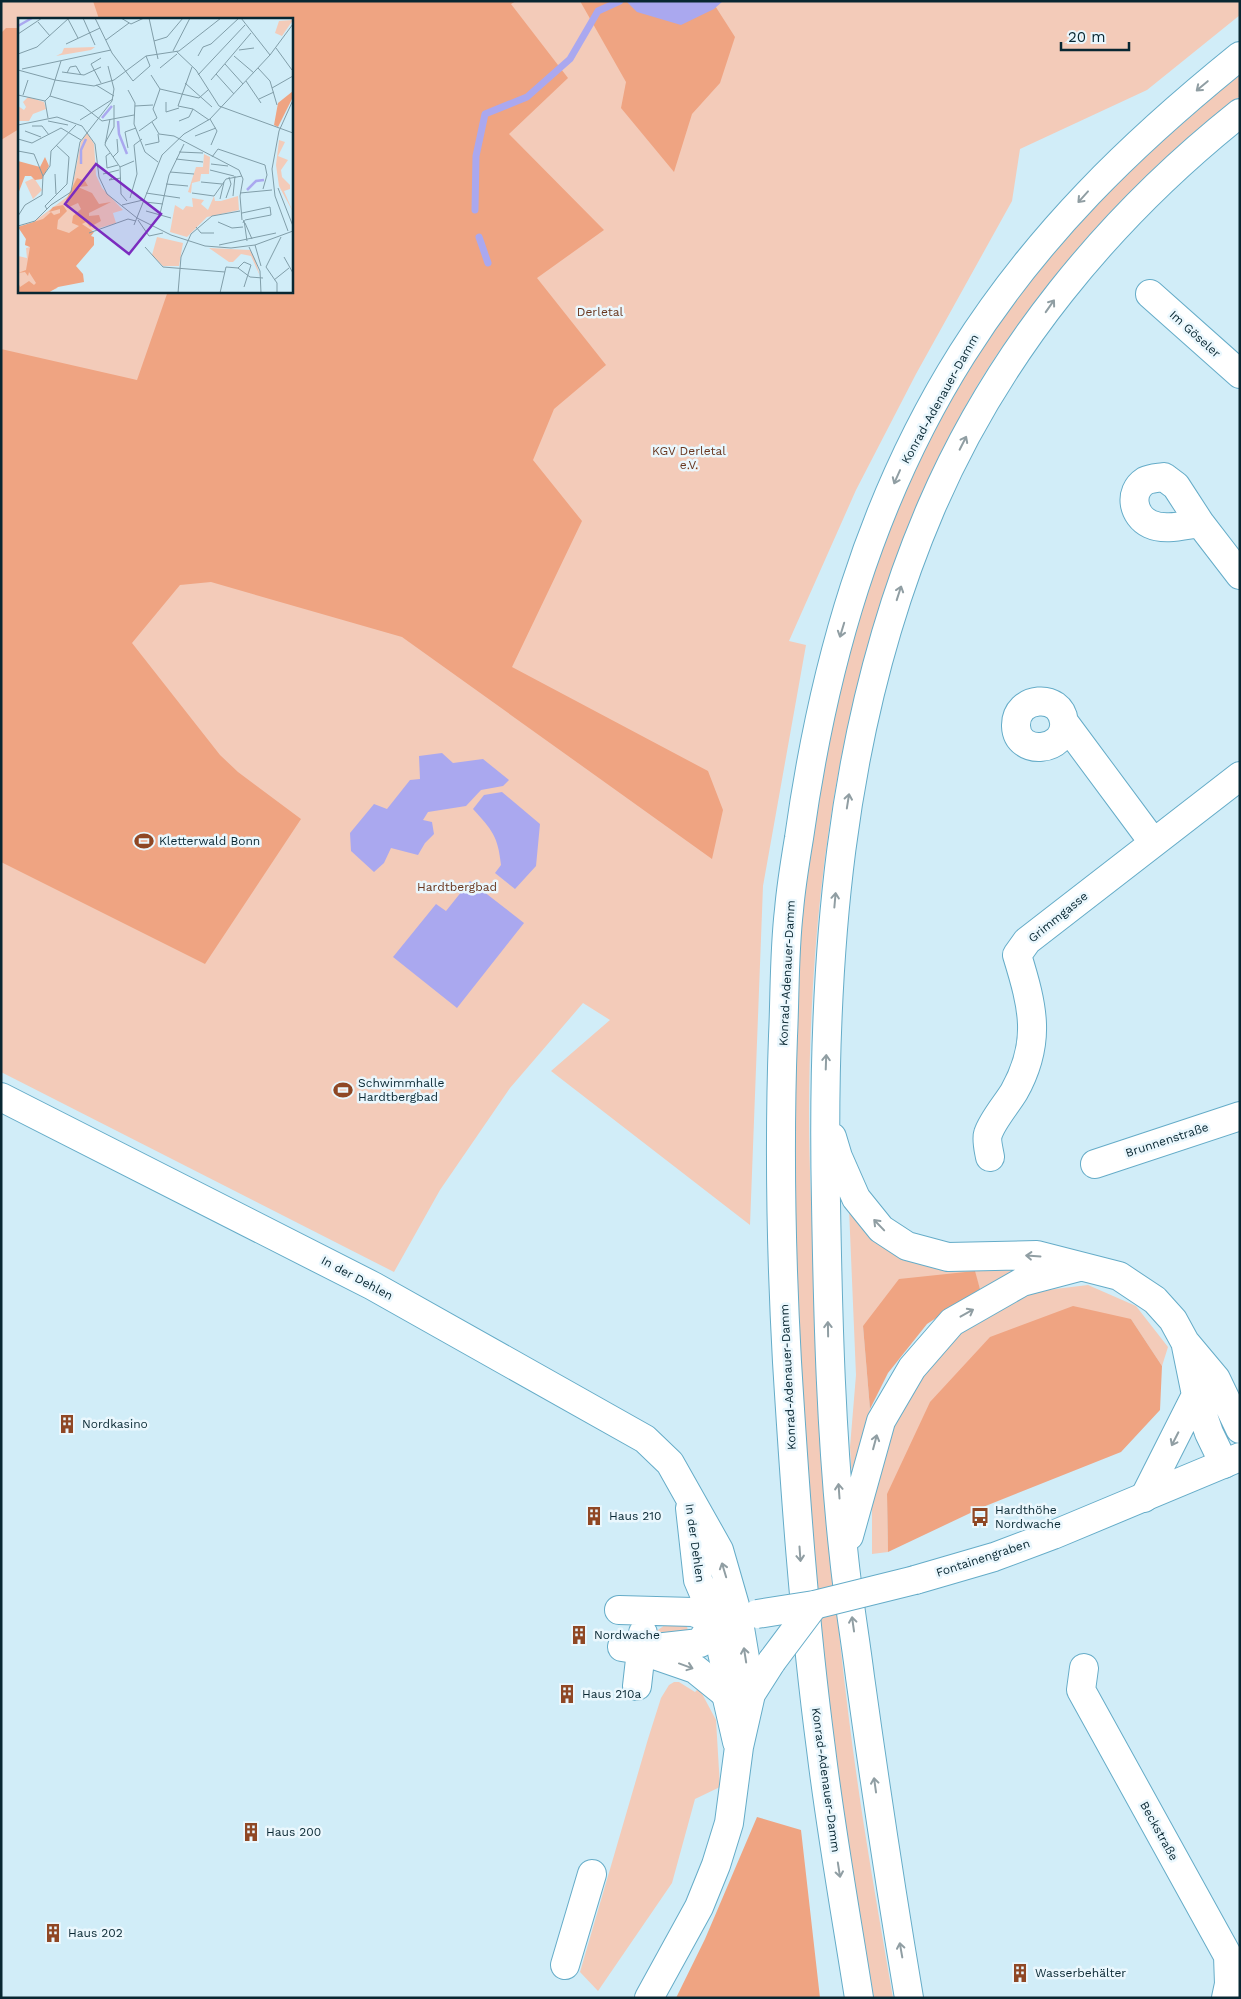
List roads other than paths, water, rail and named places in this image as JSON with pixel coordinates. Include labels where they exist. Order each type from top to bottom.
[{"type":"main road","name":"Konrad-Adenauer-Damm","points":[[859,1998],[821,1753],[803,1593],[782,1271],[780,1115],[788,912],[806,784],[818,721],[831,665],[866,552],[904,462],[961,356],[1024,265],[1087,193],[1154,128],[1240,56]]},
{"type":"main road","points":[[909,1998],[881,1833],[844,1557],[828,1347],[824,1111],[830,964],[840,849],[856,753],[885,636],[907,570],[932,507],[970,430],[1001,376],[1058,294],[1120,222],[1199,146],[1240,113]]},
{"type":"main road","name":"Im Göseler","points":[[1150,294],[1240,374]]},
{"type":"main road","points":[[1200,523],[1240,575]]},
{"type":"main road","points":[[1064,722],[1153,842]]},
{"type":"main road","name":"Grimmgasse","points":[[990,1157],[987,1136],[1015,1090],[1026,1064],[1033,1034],[1032,1012],[1017,955],[1026,941],[1240,776]]},
{"type":"main road","name":"In der Dehlen","points":[[1,1097],[373,1286],[645,1439],[670,1463],[688,1492],[698,1580],[737,1617],[725,1666],[738,1694],[739,1748],[729,1823],[716,1865],[699,1907],[649,1998]]},
{"type":"main road","points":[[824,1111],[838,1157],[856,1198],[881,1229],[908,1246],[948,1257],[1037,1255],[1119,1276],[1155,1300],[1173,1320],[1206,1387],[1240,1428]]},
{"type":"main road","name":"Brunnenstraße","points":[[1095,1164],[1240,1116]]},
{"type":"main road","points":[[844,1557],[881,1421],[912,1368],[952,1322],[1022,1282],[1081,1266]]},
{"type":"main road","points":[[1206,1387],[1240,1394]]},
{"type":"main road","points":[[1206,1387],[1209,1433],[1232,1460]]},
{"type":"main road","points":[[1144,1498],[1206,1387]]},
{"type":"main road","name":"Fontainengraben","points":[[619,1615],[661,1611],[693,1612],[737,1617],[814,1605],[915,1580],[994,1557],[1144,1498],[1232,1460]]},
{"type":"main road","points":[[629,1652],[695,1669],[738,1694],[772,1661],[814,1605]]},
{"type":"main road","points":[[637,1686],[629,1652],[649,1620],[661,1611]]},
{"type":"main road","points":[[629,1652],[700,1643],[737,1617]]},
{"type":"main road","name":"Beckstraße","points":[[1084,1668],[1081,1690],[1228,1956],[1232,1988]]},
{"type":"main road","points":[[565,1965],[592,1874]]},
{"type":"water","points":[[626,1],[723,1],[714,9],[681,25],[637,12]]},
{"type":"water","points":[[442,753],[453,763],[483,759],[509,780],[503,786],[481,790],[466,806],[428,812],[423,820],[432,822],[434,834],[425,843],[418,855],[391,848],[384,863],[374,872],[351,851],[350,833],[374,804],[387,809],[410,780],[420,779],[419,756]]},
{"type":"water","points":[[502,792],[540,824],[536,866],[515,889],[495,873],[501,865],[496,840],[489,828],[473,809],[484,795]]},
{"type":"water","points":[[470,881],[524,923],[457,1008],[393,957],[436,904],[446,911]]},
{"type":"waterway","points":[[475,210],[476,156],[485,114],[527,97],[570,59],[598,11],[620,1]]},
{"type":"waterway","points":[[479,237],[488,263]]},
{"type":"place","name":"Kletterwald Bonn","points":[[144,841]]},
{"type":"place","name":"Schwimmhalle Hardtbergbad","points":[[343,1090]]},
{"type":"place","name":"Nordkasino","points":[[67,1424]]},
{"type":"place","name":"Haus 210","points":[[594,1516]]},
{"type":"place","name":"Hardthöhe Nordwache","points":[[980,1517]]},
{"type":"place","name":"Nordwache","points":[[579,1635]]},
{"type":"place","name":"Haus 210a","points":[[567,1694]]},
{"type":"place","name":"Haus 200","points":[[251,1832]]},
{"type":"place","name":"Haus 202","points":[[53,1933]]},
{"type":"place","name":"Wasserbehälter","points":[[1020,1973]]},
{"type":"park label","name":"Derletal","points":[[600,312]]},
{"type":"park label","name":"KGV Derletal e.V.","points":[[689,458]]},
{"type":"park label","name":"Hardtbergbad","points":[[457,887]]}]
